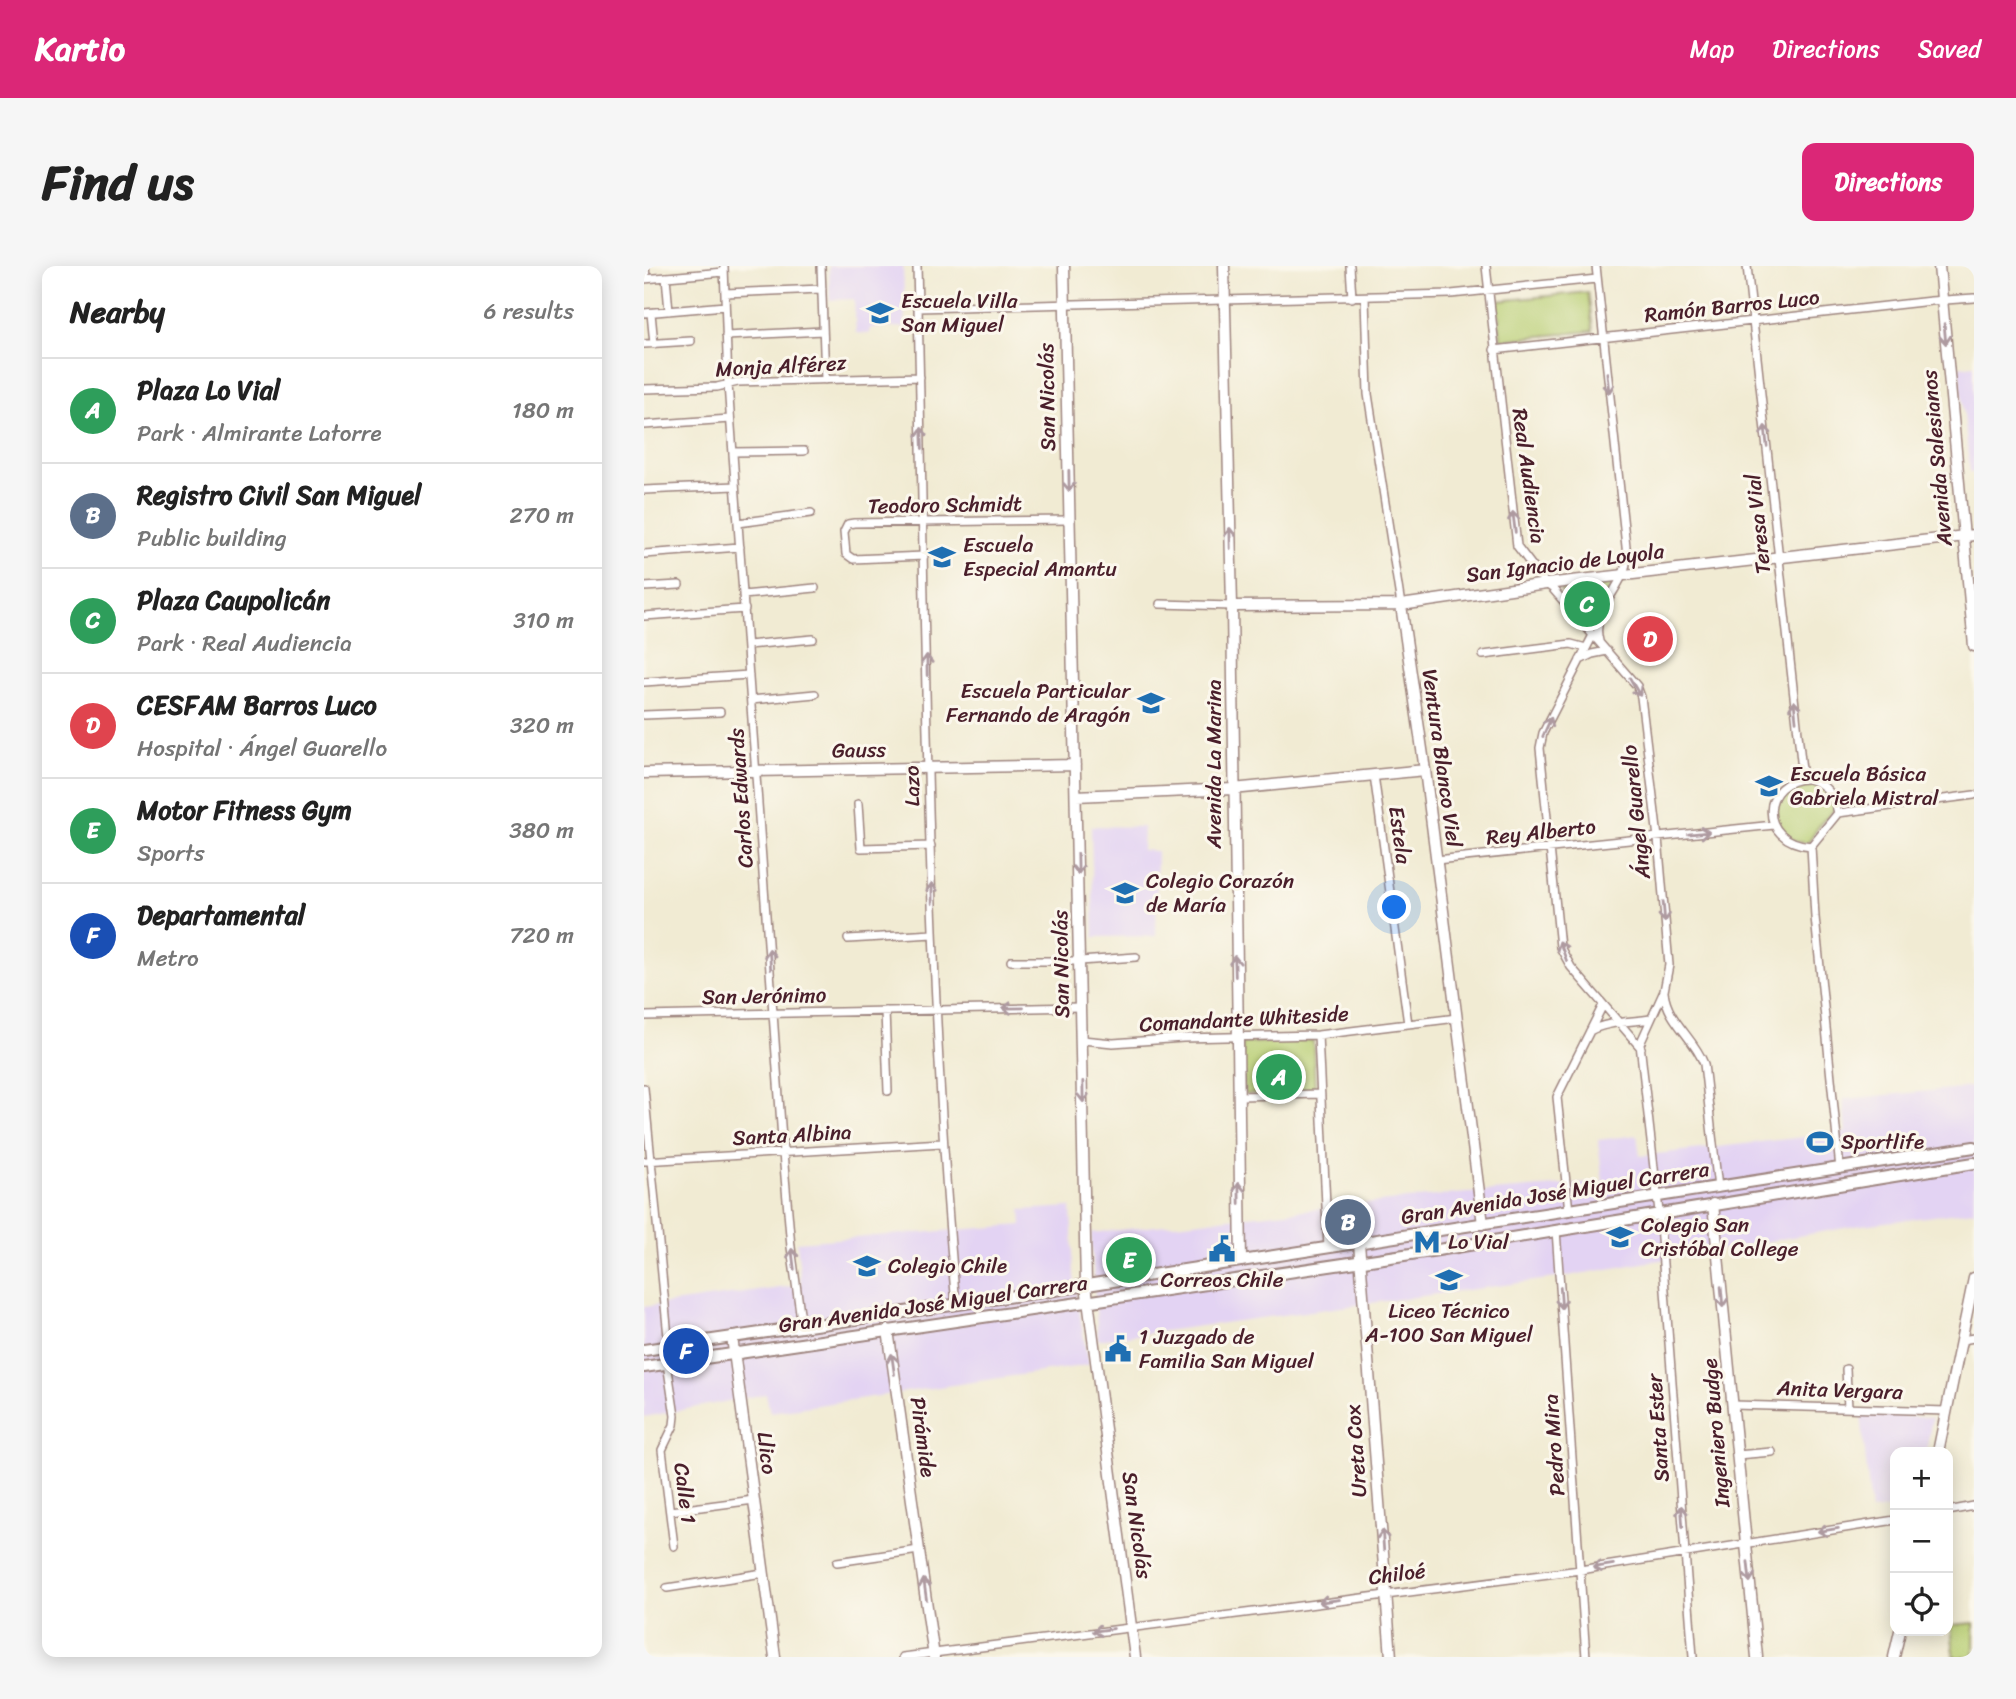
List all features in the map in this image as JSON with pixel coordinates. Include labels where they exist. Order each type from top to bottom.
[{"type":"main road","name":"Gran Avenida José Miguel Carrera","points":[[644,1350],[956,1305],[1974,1147]]},
{"type":"main road","name":"Gran Avenida José Miguel Carrera","points":[[644,1367],[1361,1260],[1974,1163]]},
{"type":"main road","points":[[1830,1185],[1840,1169]]},
{"type":"main road","points":[[881,1315],[888,1330]]},
{"type":"street","points":[[645,266],[645,279],[724,269]]},
{"type":"street","points":[[821,266],[825,380]]},
{"type":"street","name":"Lazo","points":[[917,266],[935,1010],[942,1143],[956,1305]]},
{"type":"street","name":"San Nicolás","points":[[1063,266],[1086,1285],[1135,1657]]},
{"type":"street","name":"Avenida La Marina","points":[[1224,266],[1232,606],[1241,1261]]},
{"type":"street","points":[[1350,266],[1352,298]]},
{"type":"street","name":"Real Audiencia","points":[[1486,266],[1517,546],[1546,584],[1593,635]]},
{"type":"street","points":[[1582,622],[1592,622],[1598,617],[1623,575],[1627,556],[1596,266]]},
{"type":"street","name":"Teresa Vial","points":[[1748,266],[1802,779]]},
{"type":"street","name":"Avenida Salesianos","points":[[1939,266],[1969,535],[1974,646]]},
{"type":"street","name":"Carlos Edwards","points":[[724,269],[730,419],[783,1153],[791,1247],[802,1327]]},
{"type":"street","points":[[666,277],[669,311]]},
{"type":"street","points":[[918,308],[1365,298],[1488,291],[1597,279]]},
{"type":"street","points":[[725,293],[822,289]]},
{"type":"street","name":"Ventura Blanco Viel","points":[[1365,298],[1366,378],[1425,770],[1483,1224]]},
{"type":"street","name":"Ramón Barros Luco","points":[[1494,350],[1974,298]]},
{"type":"street","points":[[654,344],[648,313],[725,306]]},
{"type":"street","points":[[726,336],[823,331]]},
{"type":"street","points":[[644,344],[691,341]]},
{"type":"street","name":"Monja Alférez","points":[[644,389],[717,387],[738,382],[920,377]]},
{"type":"street","points":[[644,425],[730,419]]},
{"type":"street","points":[[733,452],[804,451]]},
{"type":"street","points":[[644,490],[735,485]]},
{"type":"street","points":[[738,523],[811,513]]},
{"type":"street","name":"Teodoro Schmidt","points":[[924,556],[853,559],[846,554],[844,532],[848,524],[854,523],[1069,520]]},
{"type":"street","name":"San Ignacio de Loyola","points":[[1160,604],[1401,605],[1546,584],[1969,535]]},
{"type":"street","points":[[644,554],[740,547]]},
{"type":"street","points":[[644,587],[679,585]]},
{"type":"street","points":[[744,595],[815,588]]},
{"type":"street","points":[[644,616],[744,609]]},
{"type":"street","points":[[1598,617],[1600,643]]},
{"type":"street","points":[[1593,635],[1541,741],[1560,947],[1570,967],[1641,1049]]},
{"type":"street","name":"Ángel Guarello","points":[[1593,635],[1641,694],[1658,838],[1669,965],[1664,991],[1641,1040],[1641,1049]]},
{"type":"street","points":[[747,645],[813,639]]},
{"type":"street","points":[[1483,655],[1570,644],[1586,648]]},
{"type":"street","points":[[1579,661],[1592,654],[1607,652]]},
{"type":"street","points":[[644,682],[749,675]]},
{"type":"street","points":[[751,700],[815,694]]},
{"type":"street","points":[[644,716],[720,712]]},
{"type":"street","name":"Gauss","points":[[644,773],[1076,765]]},
{"type":"street","points":[[1076,796],[1233,789],[1425,770]]},
{"type":"street","name":"Estela","points":[[1374,775],[1408,1024]]},
{"type":"street","points":[[1811,846],[1786,840],[1774,825],[1772,808],[1776,794],[1787,784],[1802,779],[1815,781],[1828,789],[1838,813]]},
{"type":"street","points":[[1840,1169],[1815,917],[1811,846],[1838,813],[1974,795]]},
{"type":"street","points":[[858,804],[861,848],[931,846]]},
{"type":"street","name":"Rey Alberto","points":[[1436,860],[1774,825]]},
{"type":"street","points":[[848,939],[933,934]]},
{"type":"street","points":[[1011,961],[1080,961],[1136,957]]},
{"type":"street","name":"Ángel Guarello","points":[[1664,991],[1670,1015],[1696,1047],[1704,1064],[1718,1188]]},
{"type":"street","points":[[1569,1211],[1557,1097],[1603,1006]]},
{"type":"street","name":"San Jerónimo","points":[[644,1016],[1081,1007]]},
{"type":"street","points":[[885,1011],[888,1091]]},
{"type":"street","name":"Comandante Whiteside","points":[[1082,1040],[1113,1043],[1183,1038],[1318,1035],[1457,1018]]},
{"type":"street","points":[[1590,1031],[1604,1024],[1650,1019]]},
{"type":"street","points":[[1318,1035],[1328,1248]]},
{"type":"street","name":"Santa Ester","points":[[1641,1049],[1659,1212],[1693,1657]]},
{"type":"street","points":[[644,1088],[647,1161],[669,1347]]},
{"type":"street","points":[[1239,1096],[1320,1094]]},
{"type":"street","name":"Santa Albina","points":[[647,1161],[942,1143]]},
{"type":"street","name":"Ingeniero Budge","points":[[1713,1204],[1757,1657]]},
{"type":"street","name":"Pedro Mira","points":[[1556,1230],[1586,1657]]},
{"type":"street","name":"Ureta Cox","points":[[1359,1243],[1391,1657]]},
{"type":"street","points":[[1939,1447],[1974,1278]]},
{"type":"street","name":"Pirámide","points":[[888,1330],[934,1655]]},
{"type":"street","name":"Llico","points":[[732,1337],[775,1657]]},
{"type":"street","points":[[1962,1340],[1974,1338]]},
{"type":"street","name":"Calle 1","points":[[667,1363],[675,1416],[663,1450],[674,1546]]},
{"type":"street","points":[[1846,1369],[1848,1408]]},
{"type":"street","name":"Anita Vergara","points":[[1733,1405],[1947,1411]]},
{"type":"street","points":[[1738,1455],[1772,1452]]},
{"type":"street","points":[[670,1511],[754,1500]]},
{"type":"street","points":[[1953,1510],[1974,1506]]},
{"type":"street","name":"Chiloé","points":[[903,1657],[1580,1570],[1890,1521]]},
{"type":"street","points":[[836,1562],[919,1550]]},
{"type":"street","points":[[667,1588],[763,1573]]},
{"type":"street","points":[[1895,1657],[1899,1636]]},
{"type":"shaded area","name":"Escuela Villa San Miguel","points":[[829,266],[903,266],[905,327],[870,328],[869,334],[856,333],[854,299],[830,300]]},
{"type":"shaded area","points":[[1974,365],[1974,472],[1970,472],[1959,367]]},
{"type":"shaded area","name":"Colegio Corazón de María","points":[[1091,826],[1143,827],[1142,850],[1157,851],[1156,936],[1094,937]]},
{"type":"shaded area","points":[[1974,1087],[1974,1211],[1862,1225],[1556,1278],[1098,1340],[1091,1233],[1455,1194],[1603,1182],[1598,1140],[1637,1135],[1640,1156],[1846,1132],[1843,1099]]},
{"type":"shaded area","points":[[1071,1207],[1074,1276],[1088,1365],[770,1412],[766,1394],[644,1417],[644,1307],[801,1285],[797,1242],[1022,1225],[1021,1210]]},
{"type":"shaded area","points":[[1861,1414],[1932,1418],[1927,1447],[1890,1447],[1890,1509],[1871,1511]]},
{"type":"green space","points":[[1588,292],[1593,331],[1501,340],[1497,301]]},
{"type":"green space","points":[[1613,583],[1594,617],[1587,619],[1560,590]]},
{"type":"green space","points":[[1805,781],[1825,788],[1835,809],[1821,823],[1808,843],[1802,843],[1786,835],[1774,815],[1777,801],[1783,792],[1792,785]]},
{"type":"green space","points":[[1313,1040],[1315,1091],[1244,1094],[1242,1043]]},
{"type":"green space","points":[[1974,1623],[1974,1657],[1954,1657],[1953,1625]]},
{"type":"place","name":"Escuela Villa San Miguel","points":[[880,313]]},
{"type":"place","name":"Escuela Especial Amantu","points":[[942,557]]},
{"type":"place","name":"Plaza Caupolicán","points":[[1587,604]]},
{"type":"place","name":"CESFAM Barros Luco","points":[[1650,639]]},
{"type":"place","name":"Escuela Particular Fernando de Aragón","points":[[1151,703]]},
{"type":"place","name":"Escuela Básica Gabriela Mistral","points":[[1769,786]]},
{"type":"place","name":"Colegio Corazón de María","points":[[1125,893]]},
{"type":"place","name":"Plaza Lo Vial","points":[[1279,1077]]},
{"type":"place","name":"Sportlife","points":[[1820,1142]]},
{"type":"place","name":"Registro Civil San Miguel","points":[[1348,1222]]},
{"type":"place","name":"Colegio San Cristóbal College","points":[[1620,1237]]},
{"type":"place","name":"Lo Vial","points":[[1427,1242]]},
{"type":"place","name":"Correos Chile","points":[[1222,1249]]},
{"type":"place","name":"Motor Fitness Gym","points":[[1129,1260]]},
{"type":"place","name":"Colegio Chile","points":[[867,1266]]},
{"type":"place","name":"Liceo Técnico A-100 San Miguel","points":[[1449,1280]]},
{"type":"place","name":"1 Juzgado de Familia San Miguel","points":[[1118,1349]]},
{"type":"place","name":"Departamental","points":[[686,1351]]}]
